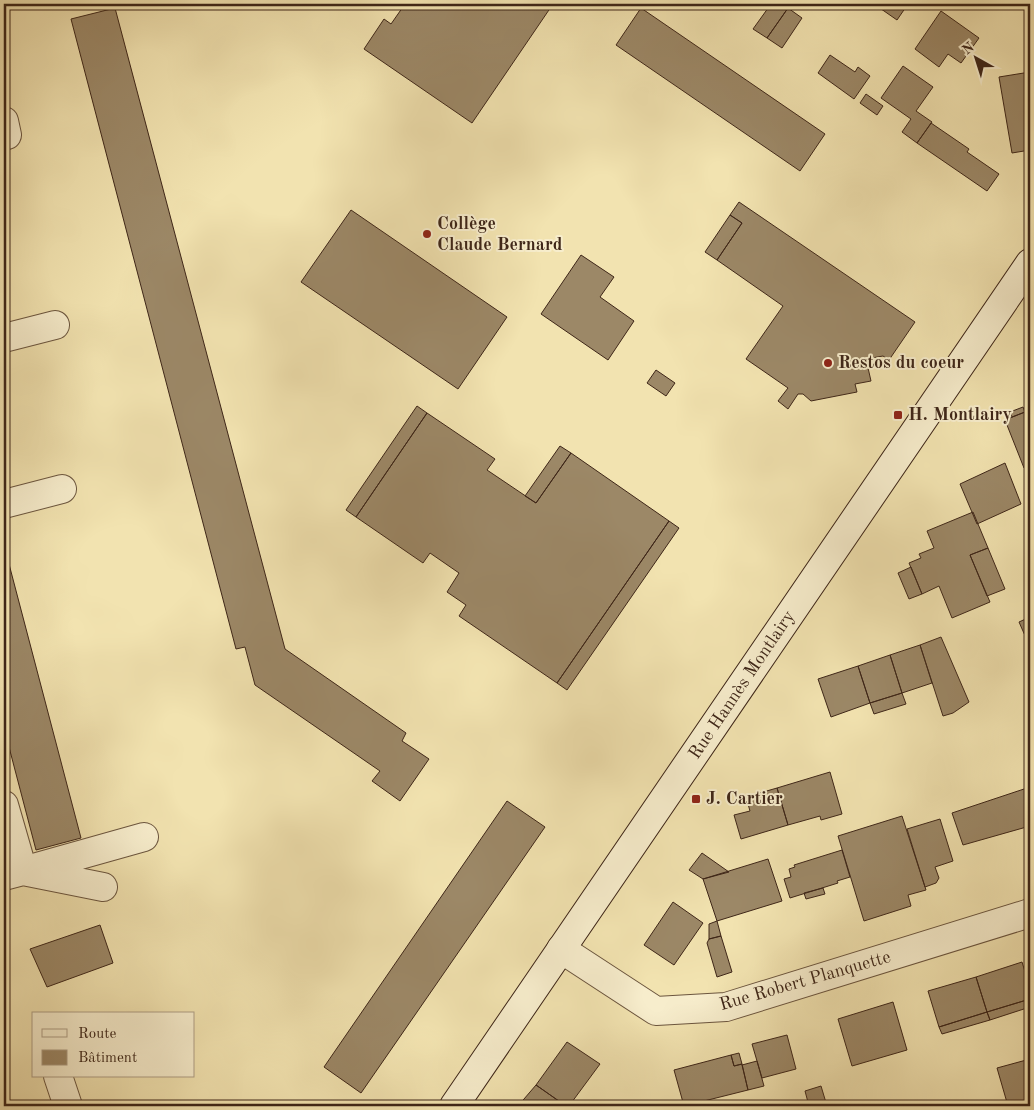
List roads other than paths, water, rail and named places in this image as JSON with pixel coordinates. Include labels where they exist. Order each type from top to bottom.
[{"type":"street","points":[[4,121],[7,135],[4,136]]},
{"type":"street","name":"Rue Hannès Montlairy","points":[[454,1106],[1030,263]]},
{"type":"street","points":[[4,338],[55,325]]},
{"type":"street","points":[[4,504],[62,489]]},
{"type":"street","points":[[4,805],[13,874]]},
{"type":"street","points":[[13,874],[144,837]]},
{"type":"street","points":[[13,874],[103,887]]},
{"type":"street","name":"Rue Robert Planquette","points":[[561,949],[656,1011],[726,1007],[1030,914]]},
{"type":"street","points":[[59,1078],[68,1106]]},
{"type":"place","name":"Collège Claude Bernard","points":[[427,234]]},
{"type":"place","name":"Restos du coeur","points":[[828,363]]},
{"type":"place","name":"H. Montlairy","points":[[898,415]]},
{"type":"place","name":"J. Cartier","points":[[696,799]]}]
